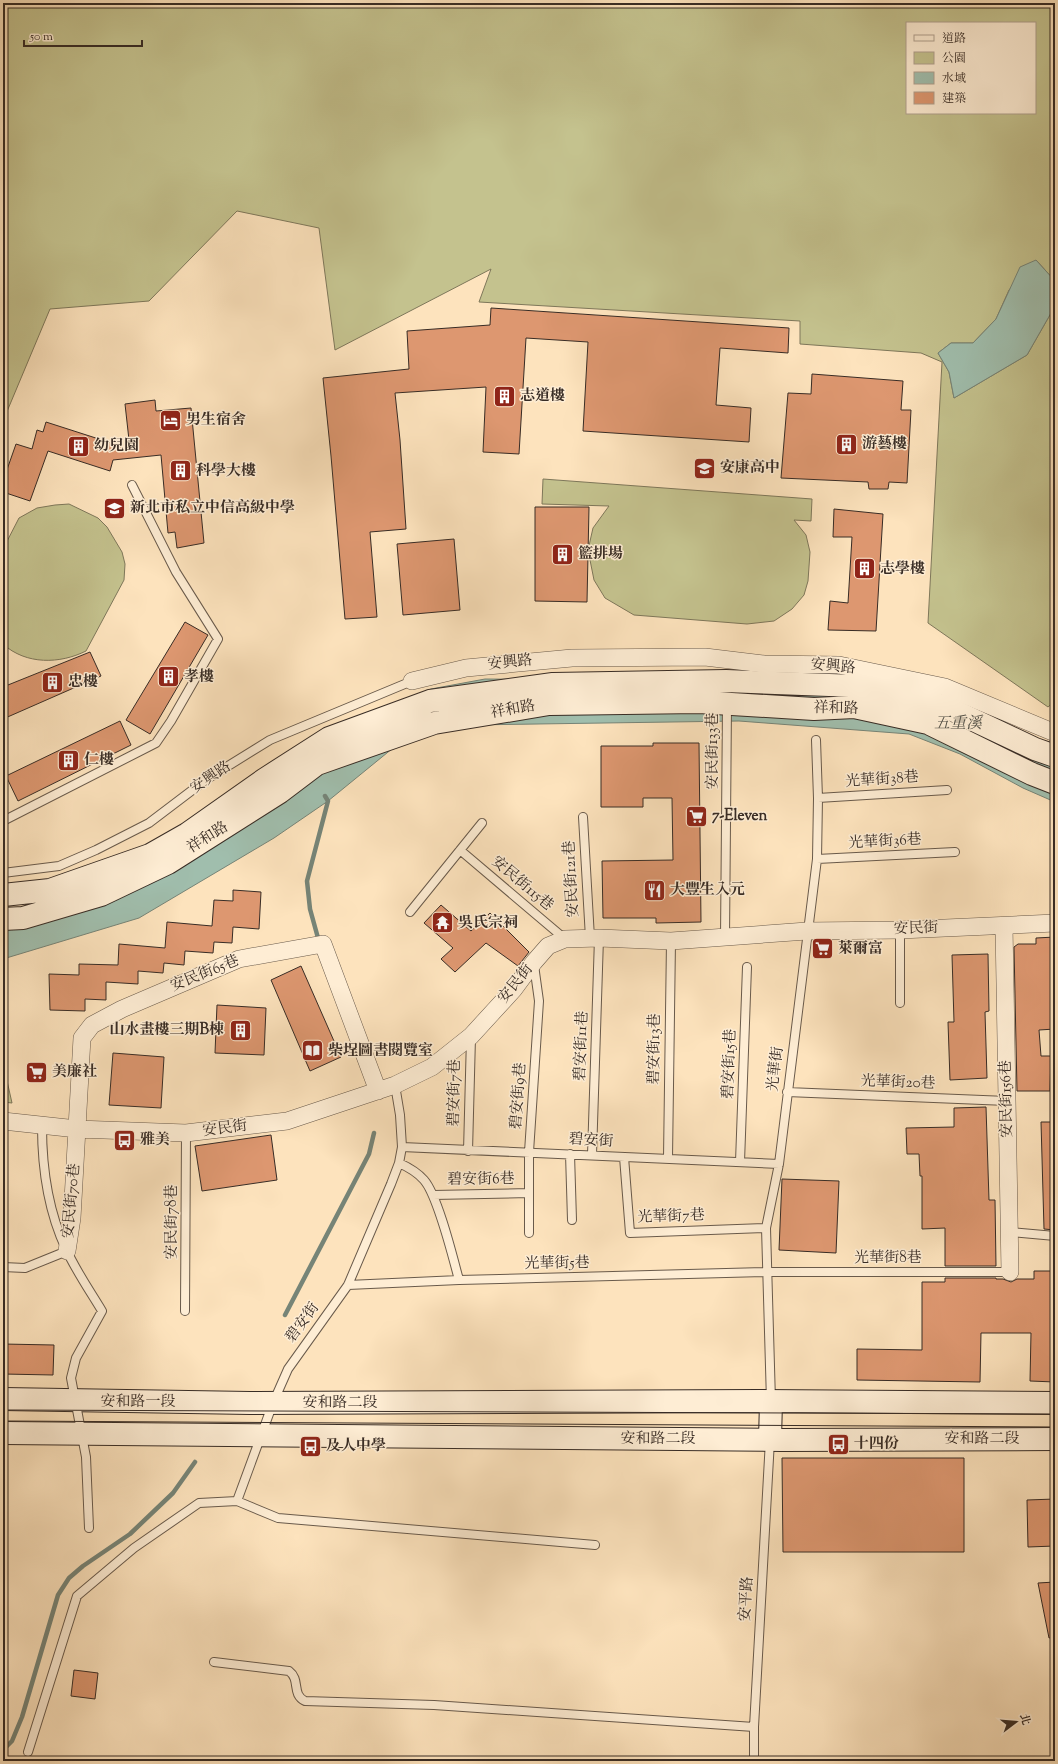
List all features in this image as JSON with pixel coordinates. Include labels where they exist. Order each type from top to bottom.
[{"type":"main road","name":"祥和路","points":[[3,895],[50,890],[150,854],[187,834],[265,779],[329,738],[430,701],[553,684],[726,681],[856,686],[944,706],[1035,749],[1055,756]]},
{"type":"main road","name":"祥和路","points":[[726,681],[814,709],[854,707],[928,723],[1032,774],[1055,782]]},
{"type":"main road","name":"祥和路","points":[[3,920],[23,918],[101,895],[168,863],[280,792],[317,764],[434,723],[550,704],[699,702],[726,681]]},
{"type":"main road","name":"安和路一段","points":[[3,1400],[273,1403]]},
{"type":"main road","points":[[770,1440],[771,1402]]},
{"type":"main road","name":"安和路二段","points":[[273,1403],[1055,1403]]},
{"type":"main road","points":[[3,1433],[262,1436]]},
{"type":"main road","name":"安和路二段","points":[[262,1436],[770,1440],[1055,1439]]},
{"type":"street","name":"安興路","points":[[412,681],[466,668],[572,658],[705,657],[726,681],[764,664],[839,665],[945,687],[1055,733]]},
{"type":"street","name":"安民街","points":[[3,1121],[77,1129],[186,1133],[287,1121],[395,1085],[432,1067],[471,1036],[514,989],[548,946],[565,939],[594,938],[671,940],[725,938],[807,931],[900,930],[1055,923]]},
{"type":"street","name":"安民街156巷","points":[[1004,926],[1010,1272]]},
{"type":"street","name":"安民街65巷","points":[[77,1129],[82,1038],[92,1025],[122,1009],[239,959],[323,944],[378,1091]]},
{"type":"street","name":"安民街70巷","points":[[67,1251],[72,1218],[77,1129]]},
{"type":"lane","points":[[3,821],[156,743],[171,721],[218,639],[176,572],[132,485]]},
{"type":"lane","name":"安興路","points":[[3,873],[59,866],[96,850],[149,823],[207,779],[270,740],[412,681]]},
{"type":"lane","name":"安民街133巷","points":[[725,938],[726,681]]},
{"type":"lane","name":"光華街","points":[[771,1402],[766,1272],[766,1228],[779,1164],[817,859],[818,798],[816,740]]},
{"type":"lane","name":"光華街38巷","points":[[818,798],[947,790]]},
{"type":"lane","name":"安民街121巷","points":[[583,817],[594,938]]},
{"type":"lane","points":[[410,912],[482,823]]},
{"type":"lane","name":"安民街115巷","points":[[460,850],[565,939]]},
{"type":"lane","name":"光華街36巷","points":[[817,859],[955,852]]},
{"type":"lane","points":[[900,930],[900,1003]]},
{"type":"lane","name":"碧安街11巷","points":[[592,1155],[594,938]]},
{"type":"lane","name":"碧安街13巷","points":[[668,1158],[671,940]]},
{"type":"lane","name":"碧安街9巷","points":[[529,1233],[529,1152],[539,1001],[534,962]]},
{"type":"lane","name":"碧安街15巷","points":[[740,1162],[747,967]]},
{"type":"lane","name":"碧安街7巷","points":[[468,1151],[471,1036]]},
{"type":"lane","name":"碧安街","points":[[237,1501],[273,1403],[288,1369],[348,1285],[399,1163],[402,1147],[400,1115],[395,1085]]},
{"type":"lane","name":"光華街20巷","points":[[788,1092],[1007,1101]]},
{"type":"lane","points":[[3,1267],[26,1268],[67,1251],[57,1228],[47,1190],[42,1153],[42,1126]]},
{"type":"lane","name":"安民街78巷","points":[[185,1311],[186,1133]]},
{"type":"lane","name":"碧安街","points":[[402,1147],[779,1164]]},
{"type":"lane","points":[[570,1154],[572,1220]]},
{"type":"lane","name":"光華街7巷","points":[[624,1157],[630,1232],[766,1228]]},
{"type":"lane","points":[[399,1163],[412,1170],[425,1181],[433,1195],[459,1280]]},
{"type":"lane","name":"碧安街6巷","points":[[433,1195],[529,1193]]},
{"type":"lane","points":[[1010,1232],[1055,1236]]},
{"type":"lane","name":"安民街70巷","points":[[67,1251],[102,1311],[73,1366],[72,1378],[75,1401]]},
{"type":"lane","name":"光華街5巷","points":[[348,1285],[459,1280],[766,1272]]},
{"type":"lane","name":"光華街8巷","points":[[766,1272],[1010,1272]]},
{"type":"lane","points":[[75,1401],[86,1457],[89,1528]]},
{"type":"lane","name":"安平路","points":[[754,1761],[754,1727],[770,1440]]},
{"type":"lane","points":[[28,1752],[77,1596],[134,1548],[199,1503],[237,1501],[278,1518],[595,1545]]},
{"type":"lane","points":[[214,1662],[289,1671],[296,1678],[298,1694],[301,1699],[305,1701],[434,1705],[754,1727]]},
{"type":"green space","points":[[3,3],[1055,3],[1055,281],[1036,260],[1009,290],[996,319],[973,343],[951,343],[938,353],[949,372],[954,398],[1027,355],[1055,306],[1055,701],[1048,707],[928,623],[942,362],[921,353],[800,344],[800,321],[479,302],[491,269],[335,350],[319,228],[237,211],[149,301],[50,309],[3,421]]},
{"type":"green space","points":[[543,479],[812,499],[811,521],[794,520],[806,535],[810,552],[808,581],[804,595],[792,609],[774,621],[747,624],[634,615],[605,598],[594,580],[588,550],[593,528],[609,506],[542,504]]},
{"type":"green space","points":[[69,504],[98,518],[107,527],[122,552],[125,564],[124,580],[86,651],[54,660],[33,659],[12,651],[3,644],[3,549],[19,518],[37,508]]},
{"type":"green space","points":[[3,1063],[12,1103],[3,1102]]},
{"type":"water","points":[[1036,260],[1055,281],[1055,306],[1027,355],[954,398],[949,372],[938,353],[951,343],[973,343],[996,319],[1020,267]]},
{"type":"water","name":"五重溪","points":[[485,679],[725,681],[972,701],[1014,728],[1055,748],[1055,802],[1023,788],[960,754],[909,734],[739,721],[470,725],[409,735],[328,801],[274,838],[139,918],[3,959],[3,930],[20,929],[372,712],[431,689]]},
{"type":"building","points":[[491,308],[789,328],[788,353],[720,348],[716,405],[751,408],[749,442],[583,431],[588,342],[526,338],[519,454],[483,452],[486,387],[395,393],[406,529],[370,532],[377,617],[345,619],[323,378],[409,369],[407,331],[490,325]]},
{"type":"building","name":"游藝樓","points":[[812,374],[903,381],[901,410],[911,410],[907,483],[889,482],[888,489],[869,489],[868,482],[781,478],[788,393],[811,394]]},
{"type":"building","points":[[155,400],[156,411],[191,408],[204,543],[177,548],[175,532],[168,533],[161,455],[113,460],[110,471],[48,451],[30,501],[3,492],[3,481],[16,444],[32,449],[37,430],[43,432],[46,422],[130,449],[125,404]]},
{"type":"building","name":"籃排場","points":[[535,507],[589,507],[587,602],[535,601]]},
{"type":"building","name":"志學樓","points":[[834,509],[883,514],[876,631],[828,630],[830,601],[848,603],[852,537],[833,537]]},
{"type":"building","points":[[454,539],[460,610],[403,615],[397,544]]},
{"type":"building","name":"孝樓","points":[[185,622],[208,635],[150,734],[126,720]]},
{"type":"building","name":"忠樓","points":[[90,652],[101,676],[3,719],[3,687]]},
{"type":"building","name":"仁樓","points":[[120,721],[131,745],[18,801],[6,776]]},
{"type":"building","points":[[653,743],[699,743],[701,922],[656,923],[656,918],[603,918],[602,861],[673,860],[672,798],[643,798],[643,807],[601,807],[601,746],[653,746]]},
{"type":"building","points":[[233,890],[261,892],[259,929],[233,927],[232,943],[214,942],[213,953],[185,951],[184,965],[164,963],[163,973],[138,971],[138,984],[106,982],[106,1000],[85,999],[85,1011],[50,1010],[49,974],[79,975],[79,964],[118,965],[119,944],[165,948],[167,922],[212,926],[214,900],[233,901]]},
{"type":"building","points":[[441,905],[471,931],[490,913],[529,952],[518,966],[486,943],[455,972],[441,959],[453,948],[424,923]]},
{"type":"building","points":[[1055,937],[1055,1029],[1039,1030],[1041,1056],[1051,1056],[1050,1091],[1017,1091],[1014,947],[1018,944],[1036,944],[1036,938]]},
{"type":"building","points":[[988,954],[989,1011],[985,1012],[987,1078],[950,1080],[948,1022],[954,1022],[952,955]]},
{"type":"building","points":[[301,966],[341,1057],[310,1071],[271,980]]},
{"type":"building","name":"山水畫樓三期B棟","points":[[217,1005],[266,1008],[264,1055],[215,1053]]},
{"type":"building","points":[[113,1053],[164,1057],[161,1108],[109,1105]]},
{"type":"building","points":[[986,1107],[989,1200],[995,1200],[996,1266],[945,1266],[945,1228],[922,1229],[922,1176],[920,1176],[919,1154],[907,1154],[906,1128],[954,1127],[954,1108]]},
{"type":"building","points":[[1041,1122],[1055,1122],[1055,1230],[1044,1229]]},
{"type":"building","points":[[271,1135],[277,1180],[202,1191],[195,1146]]},
{"type":"building","points":[[782,1179],[839,1181],[836,1253],[779,1250]]},
{"type":"building","points":[[1034,1271],[1055,1271],[1055,1382],[1030,1381],[1031,1333],[981,1333],[980,1382],[857,1380],[857,1349],[922,1350],[922,1282],[945,1282],[945,1278],[996,1278],[1011,1282],[1017,1279],[1034,1279]]},
{"type":"building","points":[[3,1344],[54,1345],[53,1375],[3,1374]]},
{"type":"building","points":[[782,1458],[964,1458],[964,1552],[783,1552]]},
{"type":"building","points":[[1055,1499],[1055,1546],[1028,1547],[1027,1500]]},
{"type":"building","points":[[1055,1582],[1055,1637],[1049,1638],[1038,1583]]},
{"type":"building","points":[[74,1670],[98,1673],[95,1699],[71,1696]]},
{"type":"waterway","points":[[318,938],[310,909],[307,881],[328,801],[325,796]]},
{"type":"waterway","points":[[285,1315],[369,1154],[374,1133]]},
{"type":"waterway","points":[[3,1750],[12,1741],[22,1717],[58,1595],[69,1578],[83,1566],[130,1534],[173,1493],[195,1462]]},
{"type":"tram line","points":[[3,1410],[1055,1414]]},
{"type":"tram line","points":[[3,1421],[1055,1427]]},
{"type":"place","name":"志道樓","points":[[504,396]]},
{"type":"place","name":"男生宿舍","points":[[171,420]]},
{"type":"place","name":"游藝樓","points":[[846,444]]},
{"type":"place","name":"幼兒園","points":[[78,446]]},
{"type":"place","name":"安康高中","points":[[704,468]]},
{"type":"place","name":"科學大樓","points":[[180,471]]},
{"type":"place","name":"新北市私立中信高級中學","points":[[115,508]]},
{"type":"place","name":"籃排場","points":[[562,554]]},
{"type":"place","name":"志學樓","points":[[865,569]]},
{"type":"place","name":"孝樓","points":[[168,677]]},
{"type":"place","name":"忠樓","points":[[53,682]]},
{"type":"place","name":"仁樓","points":[[69,760]]},
{"type":"place","name":"7-Eleven","points":[[697,816]]},
{"type":"place","name":"大豐生入元","points":[[654,890]]},
{"type":"place","name":"吳氏宗祠","points":[[443,923]]},
{"type":"place","name":"萊爾富","points":[[823,949]]},
{"type":"place","name":"山水畫樓三期B棟","points":[[240,1030]]},
{"type":"place","name":"柴埕圖書閱覽室","points":[[313,1051]]},
{"type":"place","name":"美廉社","points":[[37,1072]]},
{"type":"place","name":"雅美","points":[[125,1140]]},
{"type":"place","name":"十四份","points":[[838,1444]]},
{"type":"place","name":"及人中學","points":[[310,1446]]}]
